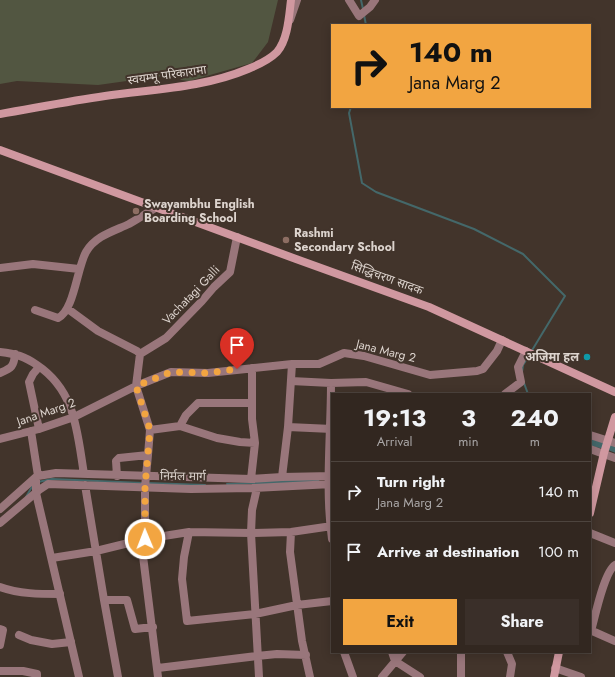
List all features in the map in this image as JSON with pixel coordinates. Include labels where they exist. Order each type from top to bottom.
[{"type":"main road","name":"स्वयम्भू परिकारामा","points":[[0,114],[105,96],[209,82],[232,76],[261,64],[278,51],[285,34],[291,0]]},
{"type":"main road","name":"सिद्धिचरण सादक","points":[[0,150],[155,208],[429,306],[615,392]]},
{"type":"main road","points":[[591,510],[605,451],[612,441],[615,416]]},
{"type":"main road","points":[[554,677],[559,653]]},
{"type":"street","points":[[285,34],[298,0]]},
{"type":"street","points":[[350,0],[359,16],[370,7],[375,0]]},
{"type":"street","points":[[35,310],[58,318],[68,309],[79,269],[86,251],[100,237],[130,223],[155,208]]},
{"type":"street","name":"Vachatagi Galli","points":[[140,354],[166,338],[230,272],[237,237]]},
{"type":"street","points":[[0,268],[33,264],[79,269]]},
{"type":"street","points":[[68,309],[98,331],[140,354],[136,386],[150,430],[145,487],[143,540],[158,677]]},
{"type":"street","name":"Jana Marg 2","points":[[0,439],[35,430],[74,417],[136,386],[171,372],[208,373],[292,364],[319,364],[344,353],[364,356],[430,375],[477,371],[483,369],[497,351],[502,340]]},
{"type":"street","points":[[506,393],[521,382],[518,367],[526,351]]},
{"type":"street","points":[[1,352],[24,357],[50,375],[63,392],[74,417],[84,474]]},
{"type":"street","points":[[0,373],[13,365],[15,354]]},
{"type":"street","points":[[282,476],[288,427],[292,364]]},
{"type":"street","points":[[39,367],[29,382],[35,430],[37,478],[36,492],[79,677]]},
{"type":"street","points":[[251,479],[255,443],[252,403],[252,368]]},
{"type":"street","points":[[291,381],[331,383],[366,382],[404,393]]},
{"type":"street","points":[[52,558],[96,551],[143,540],[189,532],[291,532],[331,526],[331,383]]},
{"type":"street","points":[[180,426],[186,415],[198,403],[252,403]]},
{"type":"street","points":[[150,430],[180,426],[217,438],[255,443]]},
{"type":"street","points":[[288,427],[331,428]]},
{"type":"street","points":[[591,435],[612,441]]},
{"type":"street","points":[[591,449],[605,451],[615,458]]},
{"type":"street","points":[[117,476],[116,461],[119,458],[148,455]]},
{"type":"street","points":[[0,509],[37,478],[56,473],[251,479],[282,476],[330,480]]},
{"type":"street","name":"निर्मल मार्ग","points":[[0,523],[36,492],[48,484],[192,489],[256,488],[330,480]]},
{"type":"street","points":[[85,485],[118,677]]},
{"type":"street","points":[[256,488],[252,510],[251,533],[259,677]]},
{"type":"street","points":[[189,532],[184,557],[182,579],[187,621],[256,614],[297,605],[331,601]]},
{"type":"street","points":[[291,532],[290,552],[302,642],[310,677]]},
{"type":"street","points":[[591,533],[615,543]]},
{"type":"street","points":[[615,565],[612,567],[606,580],[591,631],[615,641]]},
{"type":"street","points":[[0,587],[8,590],[35,594],[60,594]]},
{"type":"street","points":[[104,600],[127,600],[135,629],[152,627]]},
{"type":"street","points":[[0,645],[2,630]]},
{"type":"street","points":[[18,635],[31,640],[52,644],[71,642]]},
{"type":"street","points":[[344,653],[353,677]]},
{"type":"street","points":[[392,653],[395,661],[420,677]]},
{"type":"street","points":[[382,677],[402,653]]},
{"type":"street","points":[[460,677],[461,653]]},
{"type":"street","points":[[507,653],[512,664],[510,677]]},
{"type":"street","points":[[158,668],[277,654],[306,655]]},
{"type":"street","points":[[556,668],[581,677]]},
{"type":"street","points":[[0,671],[31,672],[37,674],[37,677]]},
{"type":"green space","points":[[0,0],[278,0],[268,42],[252,63],[189,81],[181,80],[177,74],[98,85],[17,81],[0,84]]},
{"type":"waterway","points":[[361,0],[363,9]]},
{"type":"waterway","points":[[364,15],[366,24]]},
{"type":"waterway","points":[[351,108],[349,113],[362,183],[376,192],[474,229],[523,254],[565,296],[531,352]]},
{"type":"waterway","points":[[522,372],[523,365],[529,356]]},
{"type":"waterway","points":[[524,383],[528,393]]},
{"type":"waterway","points":[[591,442],[615,449]]},
{"type":"waterway","points":[[38,482],[52,479],[143,483]]},
{"type":"waterway","points":[[260,483],[316,479]]},
{"type":"waterway","points":[[147,483],[205,485]]},
{"type":"waterway","points":[[227,484],[260,483]]},
{"type":"waterway","points":[[26,497],[33,485]]},
{"type":"place","name":"Swayambhu English Boarding School","points":[[136,211]]},
{"type":"place","name":"Rashmi Secondary School","points":[[286,240]]},
{"type":"place","name":"अजिमा हल","points":[[587,357]]},
{"type":"route","points":[[145,539],[145,487],[150,430],[136,386],[171,372],[208,373],[237,369]]}]
